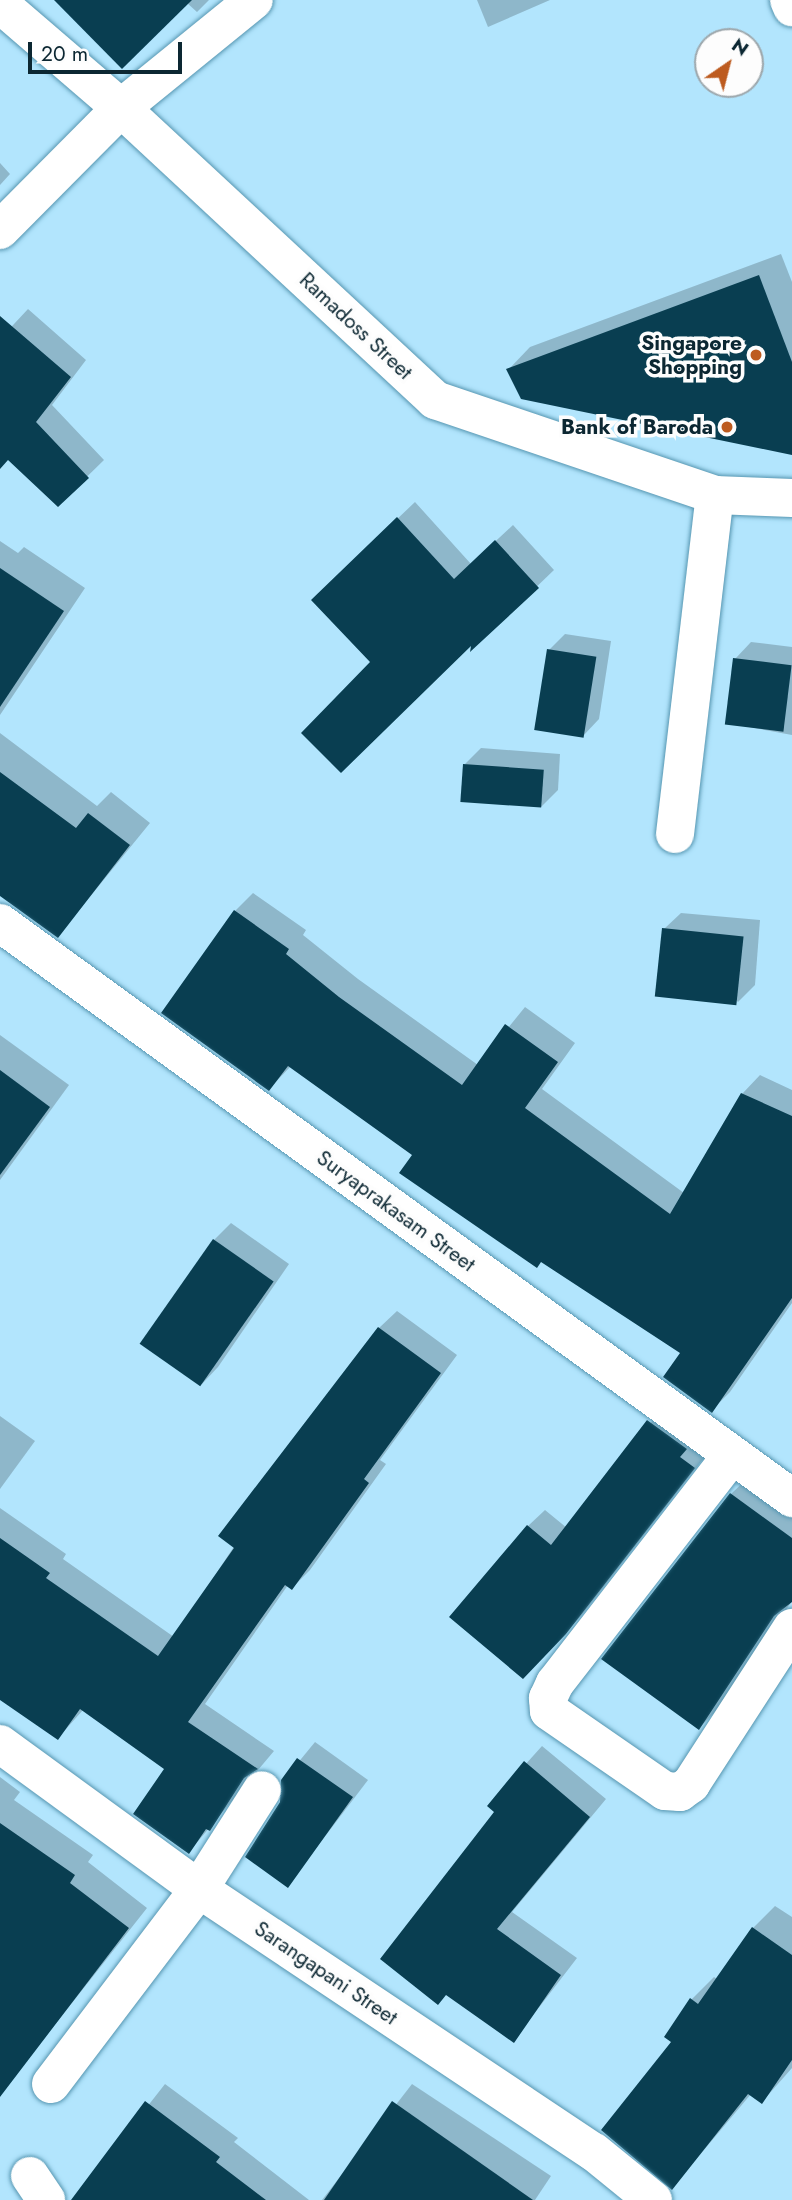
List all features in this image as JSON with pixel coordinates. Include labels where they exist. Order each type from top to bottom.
[{"type":"main road","points":[[0,230],[121,108],[254,0]]},
{"type":"main road","points":[[789,0],[792,7]]},
{"type":"main road","name":"Ramadoss Street","points":[[0,4],[121,108],[435,400],[715,495],[792,498]]},
{"type":"main road","points":[[675,834],[715,495]]},
{"type":"main road","name":"Suryaprakasam Street","points":[[0,923],[792,1499]]},
{"type":"main road","points":[[732,1455],[555,1683],[548,1698],[549,1711],[665,1791],[680,1792],[691,1784],[792,1628]]},
{"type":"main road","name":"Sarangapani Street","points":[[0,1744],[199,1889],[594,2152],[653,2200]]},
{"type":"main road","points":[[51,2084],[199,1889],[262,1790]]},
{"type":"building","points":[[54,0],[192,0],[122,69]]},
{"type":"building","points":[[759,275],[792,362],[792,455],[521,399],[506,369]]},
{"type":"building","points":[[0,316],[71,377],[36,422],[89,478],[58,507],[8,460],[0,469]]},
{"type":"building","points":[[397,517],[454,579],[495,540],[539,588],[470,652],[471,646],[341,773],[301,733],[370,662],[311,600]]},
{"type":"building","points":[[0,568],[64,611],[0,707]]},
{"type":"building","points":[[547,649],[596,657],[584,738],[534,730]]},
{"type":"building","points":[[733,658],[792,665],[783,732],[725,725]]},
{"type":"building","points":[[463,764],[544,770],[541,808],[460,802]]},
{"type":"building","points":[[0,772],[76,828],[88,813],[130,845],[58,938],[0,896]]},
{"type":"building","points":[[234,910],[289,949],[286,954],[339,997],[462,1085],[505,1024],[558,1062],[525,1108],[670,1214],[741,1093],[792,1116],[792,1298],[712,1413],[663,1377],[680,1353],[541,1262],[537,1268],[399,1173],[412,1155],[288,1066],[269,1091],[161,1013]]},
{"type":"building","points":[[662,928],[744,937],[736,1005],[655,997]]},
{"type":"building","points":[[0,1070],[50,1107],[0,1175]]},
{"type":"building","points":[[213,1239],[274,1281],[200,1386],[140,1344]]},
{"type":"building","points":[[378,1327],[441,1373],[364,1479],[369,1483],[292,1590],[285,1585],[188,1722],[258,1769],[244,1778],[210,1831],[206,1829],[189,1854],[133,1814],[164,1769],[80,1709],[58,1740],[0,1700],[0,1538],[50,1573],[46,1578],[158,1656],[234,1548],[218,1536]]},
{"type":"building","points":[[647,1420],[687,1449],[680,1457],[695,1468],[566,1634],[523,1679],[449,1617],[527,1525],[551,1545]]},
{"type":"building","points":[[730,1493],[792,1538],[792,1602],[774,1616],[699,1730],[601,1659]]},
{"type":"building","points":[[297,1758],[353,1797],[288,1888],[245,1857],[280,1802],[281,1780]]},
{"type":"building","points":[[524,1761],[590,1817],[497,1929],[561,1975],[514,2043],[446,1995],[438,2005],[380,1959],[494,1812],[487,1806]]},
{"type":"building","points":[[0,1823],[75,1875],[70,1883],[129,1928],[0,2097]]},
{"type":"building","points":[[752,1927],[792,1955],[792,2060],[762,2104],[748,2094],[672,2190],[601,2130],[671,2042],[664,2037],[690,1998],[698,2004]]},
{"type":"building","points":[[145,2101],[220,2157],[216,2162],[266,2200],[71,2200]]},
{"type":"building","points":[[392,2101],[533,2200],[324,2200]]},
{"type":"place","name":"Singapore Shopping","points":[[756,355]]},
{"type":"place","name":"Bank of Baroda","points":[[727,427]]}]
